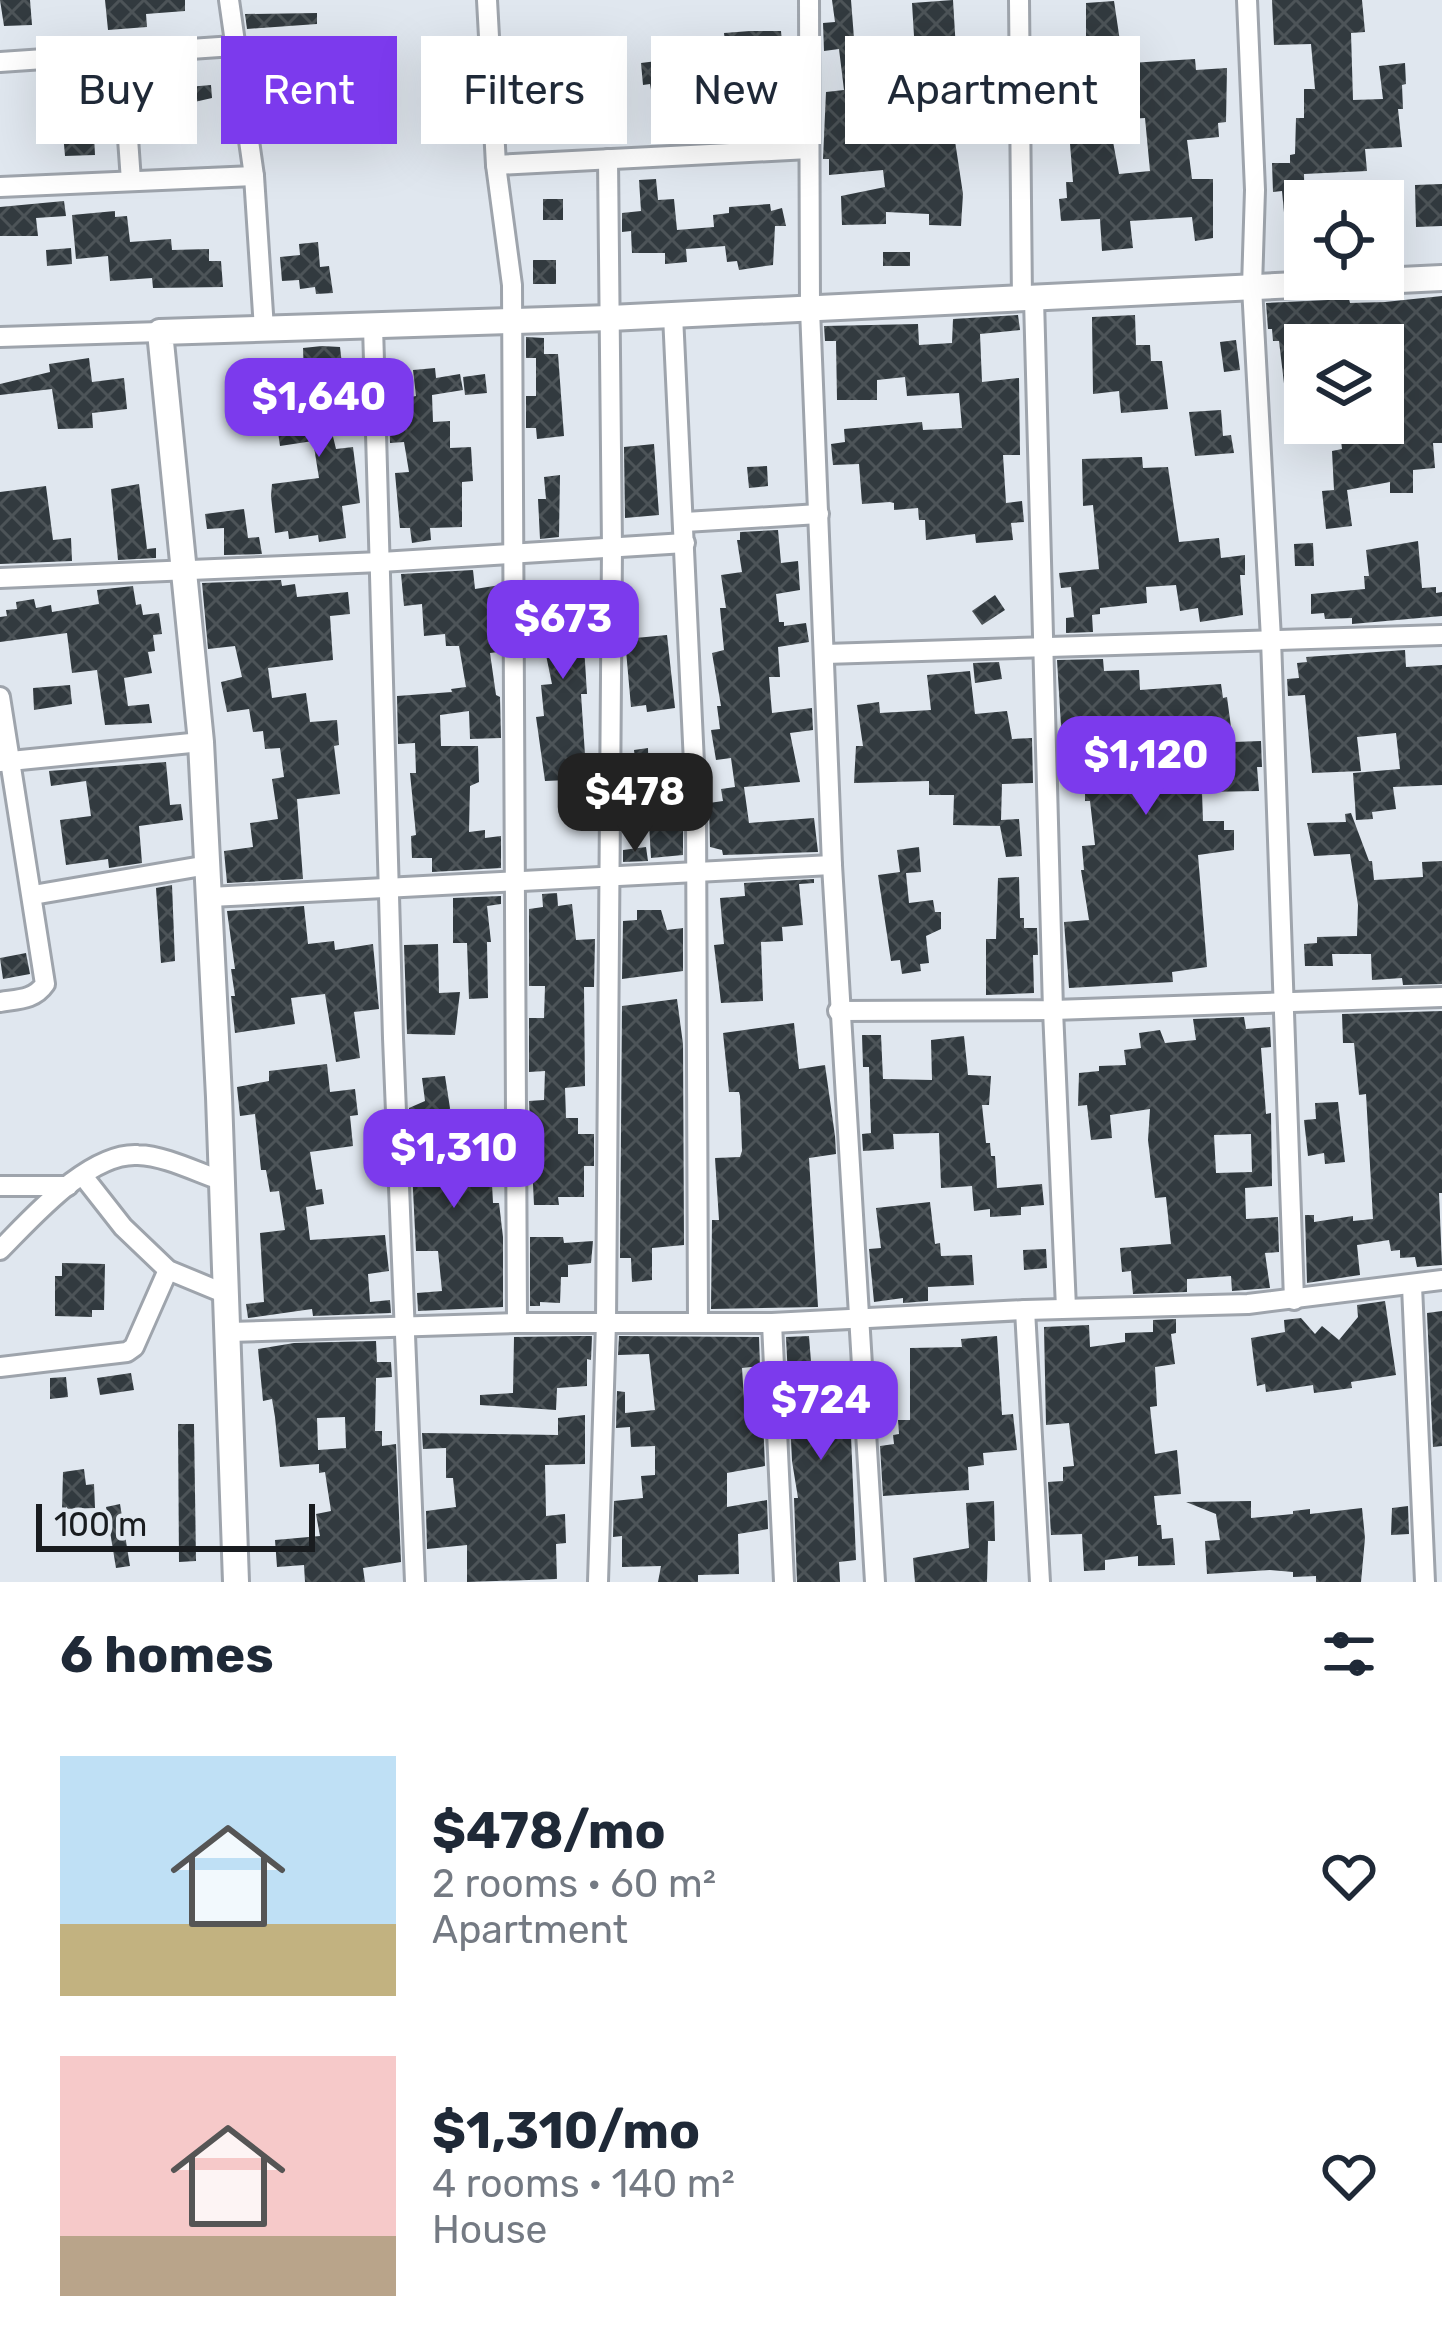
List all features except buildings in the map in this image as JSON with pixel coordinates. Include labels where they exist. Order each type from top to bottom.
[{"type":"street","points":[[229,0],[233,36]]},
{"type":"street","points":[[487,0],[496,165],[512,269],[518,1323]]},
{"type":"street","points":[[809,0],[810,309],[838,1011],[862,1320],[875,1582]]},
{"type":"street","points":[[1019,0],[1046,649],[1052,1010],[1066,1308]]},
{"type":"street","points":[[1247,0],[1255,190],[1252,287],[1271,639],[1294,1300]]},
{"type":"street","points":[[0,62],[36,59]]},
{"type":"street","points":[[128,144],[130,182]]},
{"type":"street","points":[[249,144],[264,328]]},
{"type":"street","points":[[496,165],[808,148]]},
{"type":"street","points":[[598,1582],[606,1322],[612,548],[608,159]]},
{"type":"street","points":[[0,188],[254,176]]},
{"type":"street","points":[[0,337],[610,318],[1442,278]]},
{"type":"street","points":[[673,315],[697,870],[698,1323]]},
{"type":"street","points":[[373,326],[388,886],[415,1582]]},
{"type":"street","points":[[160,332],[201,742],[236,1582]]},
{"type":"street","points":[[685,522],[819,514]]},
{"type":"street","points":[[0,578],[685,543]]},
{"type":"street","points":[[825,654],[1442,635]]},
{"type":"street","points":[[0,697],[5,761],[33,896],[45,984],[38,994],[0,1002]]},
{"type":"street","points":[[5,761],[201,742]]},
{"type":"street","points":[[33,896],[208,865]]},
{"type":"street","points":[[210,897],[832,865]]},
{"type":"street","points":[[838,1011],[1052,1010],[1442,997]]},
{"type":"street","points":[[0,1250],[75,1181],[98,1165],[129,1154],[220,1180]]},
{"type":"street","points":[[0,1186],[75,1181],[168,1270],[226,1294]]},
{"type":"street","points":[[0,1367],[127,1352],[168,1270]]},
{"type":"street","points":[[229,1332],[406,1325],[862,1320],[1294,1300],[1442,1280]]},
{"type":"street","points":[[1412,1286],[1425,1582]]},
{"type":"street","points":[[1025,1310],[1040,1582]]},
{"type":"street","points":[[772,1323],[784,1582]]}]
